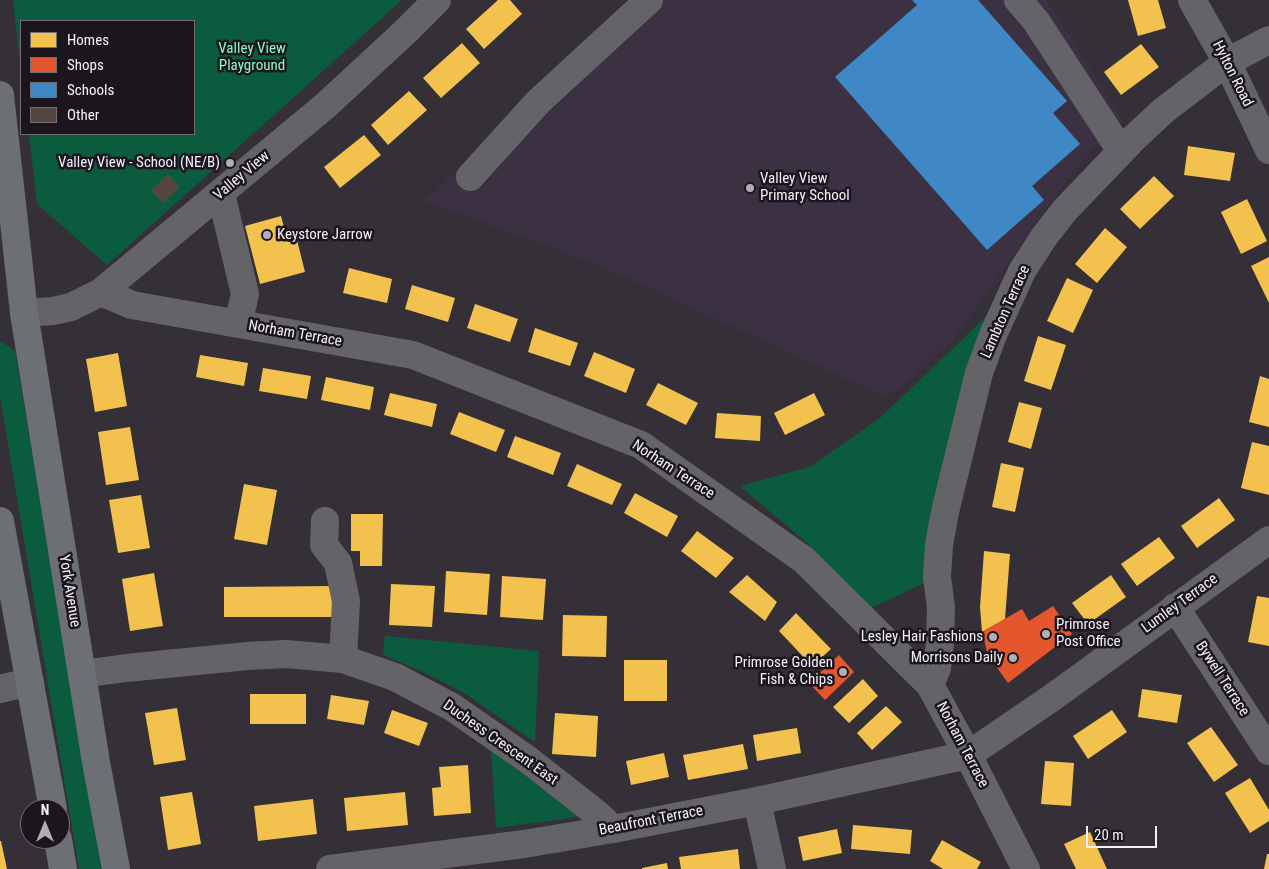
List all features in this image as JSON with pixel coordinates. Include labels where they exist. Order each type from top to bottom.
[{"type":"main road","name":"York Avenue","points":[[0,95],[12,310],[82,674],[116,869]]},
{"type":"main road","points":[[0,521],[51,799]]},
{"type":"main road","points":[[60,849],[63,869]]},
{"type":"street","name":"Valley View","points":[[12,310],[52,311],[72,307],[101,292],[325,106],[437,0]]},
{"type":"street","points":[[470,177],[538,102],[649,0]]},
{"type":"street","points":[[1018,0],[1036,21],[1121,151]]},
{"type":"street","name":"Hylton Road","points":[[1192,0],[1227,62],[1269,150]]},
{"type":"street","name":"Lambton Terrace","points":[[930,685],[937,668],[940,642],[941,607],[937,577],[939,544],[945,512],[969,409],[990,343],[1022,271],[1044,237],[1065,210],[1121,151],[1163,111],[1227,62],[1269,40]]},
{"type":"street","points":[[221,194],[245,294],[238,324]]},
{"type":"street","name":"Norham Terrace","points":[[101,292],[132,305],[413,355],[641,445],[804,560],[930,685],[1026,869]]},
{"type":"street","points":[[325,521],[324,544],[338,563],[346,601],[343,659]]},
{"type":"street","name":"Lumley Terrace","points":[[968,755],[1053,697],[1269,540]]},
{"type":"street","name":"Bywell Terrace","points":[[1175,607],[1269,751]]},
{"type":"street","name":"Duchess Crescent East","points":[[82,674],[248,656],[286,654],[343,659],[396,678],[452,707],[527,759],[613,829]]},
{"type":"street","points":[[0,689],[30,682]]},
{"type":"street","name":"Beaufront Terrace","points":[[330,869],[403,865],[613,829],[758,801],[968,755]]},
{"type":"street","points":[[758,801],[772,869]]},
{"type":"shaded area","name":"Valley View Primary School","points":[[632,0],[1047,0],[1123,121],[1108,133],[1071,174],[955,337],[916,375],[886,397],[599,265],[425,201]]},
{"type":"green space","name":"Valley View Playground","points":[[13,0],[402,0],[107,265],[37,204],[29,135],[195,135],[195,20],[20,20],[20,63]]},
{"type":"green space","points":[[990,313],[924,583],[869,609],[807,543],[740,486],[810,467],[880,418]]},
{"type":"green space","points":[[2,342],[15,351],[101,869],[79,869],[70,815],[70,799],[67,799],[0,396],[0,344]]},
{"type":"green space","points":[[385,636],[539,651],[535,742],[464,693],[421,671],[383,655]]},
{"type":"green space","points":[[491,749],[578,817],[496,828]]},
{"type":"building: Homes","points":[[498,0],[510,0],[522,14],[484,49],[466,29]]},
{"type":"building: Homes","points":[[1128,0],[1158,0],[1166,28],[1138,36]]},
{"type":"building: Homes","points":[[462,43],[480,63],[441,98],[423,78]]},
{"type":"building: Homes","points":[[1141,44],[1159,67],[1121,95],[1104,72]]},
{"type":"building: Homes","points":[[409,91],[427,110],[388,145],[371,125]]},
{"type":"building: Homes","points":[[364,135],[381,155],[340,188],[324,167]]},
{"type":"building: Homes","points":[[1188,146],[1235,153],[1230,181],[1184,175]]},
{"type":"building: Homes","points":[[1154,176],[1174,196],[1140,229],[1120,209]]},
{"type":"building: Homes","points":[[1247,199],[1267,241],[1241,254],[1221,212]]},
{"type":"building: Homes","points":[[281,216],[288,242],[297,240],[305,272],[260,284],[245,226]]},
{"type":"building: Homes","points":[[1105,228],[1127,247],[1097,283],[1075,264]]},
{"type":"building: Homes","points":[[1269,257],[1269,303],[1251,266]]},
{"type":"building: Homes","points":[[349,268],[392,279],[387,303],[343,293]]},
{"type":"building: Homes","points":[[1067,278],[1093,290],[1073,333],[1047,321]]},
{"type":"building: Homes","points":[[412,285],[455,298],[448,322],[405,309]]},
{"type":"building: Homes","points":[[475,304],[518,319],[510,342],[467,328]]},
{"type":"building: Homes","points":[[535,328],[578,343],[570,366],[528,352]]},
{"type":"building: Homes","points":[[1038,336],[1066,345],[1051,390],[1024,381]]},
{"type":"building: Homes","points":[[594,352],[635,369],[626,393],[584,376]]},
{"type":"building: Homes","points":[[118,353],[127,406],[95,412],[86,359]]},
{"type":"building: Homes","points":[[200,355],[248,363],[244,386],[196,377]]},
{"type":"building: Homes","points":[[263,368],[311,376],[307,399],[259,391]]},
{"type":"building: Homes","points":[[1260,376],[1269,379],[1269,427],[1249,422]]},
{"type":"building: Homes","points":[[326,377],[374,387],[370,410],[321,400]]},
{"type":"building: Homes","points":[[658,383],[698,403],[686,425],[646,405]]},
{"type":"building: Homes","points":[[390,393],[437,404],[432,427],[384,415]]},
{"type":"building: Homes","points":[[814,393],[825,415],[785,435],[774,413]]},
{"type":"building: Homes","points":[[1019,402],[1042,408],[1031,449],[1008,442]]},
{"type":"building: Homes","points":[[459,412],[505,430],[496,452],[450,434]]},
{"type":"building: Homes","points":[[717,413],[761,416],[760,441],[715,438]]},
{"type":"building: Homes","points":[[130,427],[139,480],[106,485],[98,432]]},
{"type":"building: Homes","points":[[515,436],[561,453],[553,475],[507,457]]},
{"type":"building: Homes","points":[[1252,442],[1269,446],[1269,495],[1241,488]]},
{"type":"building: Homes","points":[[1001,463],[1024,468],[1015,512],[992,507]]},
{"type":"building: Homes","points":[[577,464],[622,484],[612,505],[567,486]]},
{"type":"building: Homes","points":[[244,484],[277,490],[267,545],[234,539]]},
{"type":"building: Homes","points":[[635,493],[678,516],[667,537],[624,513]]},
{"type":"building: Homes","points":[[141,495],[150,548],[118,553],[109,500]]},
{"type":"building: Homes","points":[[1219,498],[1235,520],[1197,548],[1181,526]]},
{"type":"building: Homes","points":[[351,514],[383,514],[382,566],[360,566],[360,551],[351,551]]},
{"type":"building: Homes","points":[[697,531],[734,558],[716,578],[681,551]]},
{"type":"building: Homes","points":[[1159,537],[1175,558],[1137,586],[1121,564]]},
{"type":"building: Homes","points":[[984,551],[1010,554],[1005,619],[982,632],[980,607]]},
{"type":"building: Homes","points":[[446,571],[490,574],[487,615],[444,612]]},
{"type":"building: Homes","points":[[154,573],[163,626],[130,631],[122,579]]},
{"type":"building: Homes","points":[[747,575],[777,602],[765,621],[729,592]]},
{"type":"building: Homes","points":[[1111,575],[1126,597],[1088,624],[1072,603]]},
{"type":"building: Homes","points":[[502,576],[546,579],[543,620],[500,617]]},
{"type":"building: Homes","points":[[391,584],[435,586],[432,627],[389,625]]},
{"type":"building: Homes","points":[[333,586],[333,617],[224,617],[224,587]]},
{"type":"building: Homes","points":[[1257,596],[1269,598],[1269,646],[1248,642]]},
{"type":"building: Homes","points":[[796,613],[831,649],[812,666],[779,631]]},
{"type":"building: Homes","points":[[563,615],[607,616],[606,657],[562,656]]},
{"type":"building: Homes","points":[[624,660],[667,660],[667,701],[624,701]]},
{"type":"building: Homes","points":[[863,679],[878,696],[849,723],[833,707]]},
{"type":"building: Homes","points":[[1142,689],[1182,695],[1177,723],[1138,717]]},
{"type":"building: Homes","points":[[250,694],[306,694],[306,724],[250,724]]},
{"type":"building: Homes","points":[[331,695],[369,701],[364,725],[327,719]]},
{"type":"building: Homes","points":[[886,706],[902,722],[872,750],[857,733]]},
{"type":"building: Homes","points":[[177,708],[186,760],[154,765],[145,713]]},
{"type":"building: Homes","points":[[392,710],[428,723],[419,746],[384,733]]},
{"type":"building: Homes","points":[[1112,710],[1127,732],[1088,759],[1073,736]]},
{"type":"building: Homes","points":[[555,713],[598,716],[596,757],[552,754]]},
{"type":"building: Homes","points":[[1211,727],[1238,765],[1214,782],[1187,743]]},
{"type":"building: Homes","points":[[797,728],[801,753],[757,761],[753,735]]},
{"type":"building: Homes","points":[[743,744],[748,769],[688,780],[683,755]]},
{"type":"building: Homes","points":[[664,753],[669,777],[631,785],[626,761]]},
{"type":"building: Homes","points":[[1045,761],[1074,763],[1071,806],[1041,804]]},
{"type":"building: Homes","points":[[468,765],[471,813],[434,816],[432,788],[441,787],[439,767]]},
{"type":"building: Homes","points":[[1250,778],[1269,810],[1269,821],[1250,833],[1225,793]]},
{"type":"building: Homes","points":[[192,792],[201,844],[168,850],[160,797]]},
{"type":"building: Homes","points":[[405,792],[408,825],[347,831],[344,798]]},
{"type":"building: Homes","points":[[313,799],[317,834],[258,841],[254,806]]},
{"type":"building: Homes","points":[[853,825],[912,830],[910,854],[851,849]]},
{"type":"building: Homes","points":[[837,829],[842,853],[803,861],[798,837]]},
{"type":"building: Homes","points":[[1090,832],[1107,869],[1076,869],[1064,844]]},
{"type":"building: Homes","points":[[942,840],[981,862],[977,869],[943,869],[930,861]]},
{"type":"building: Homes","points":[[1,841],[7,869],[0,869]]},
{"type":"building: Homes","points":[[738,849],[740,869],[681,869],[679,857]]},
{"type":"building: Homes","points":[[1267,854],[1269,854],[1269,869],[1264,869]]},
{"type":"building: Homes","points":[[667,863],[668,869],[642,869],[642,868]]},
{"type":"building: Shops","points":[[1053,606],[1072,634],[1008,683],[988,655],[982,632],[1022,609],[1029,621]]},
{"type":"building: Shops","points":[[839,655],[854,672],[825,700],[809,683]]},
{"type":"building: Schools","points":[[912,0],[978,0],[1067,101],[1053,113],[1080,144],[1032,186],[1044,200],[987,250],[835,77],[917,5]]},
{"type":"building: Other","points":[[168,174],[180,187],[163,203],[151,191]]},
{"type":"place","name":"Valley View - School (NE/B)","points":[[230,163]]},
{"type":"place","name":"Valley View Primary School","points":[[750,188]]},
{"type":"place","name":"Keystore Jarrow","points":[[267,235]]},
{"type":"place","name":"Primrose Post Office","points":[[1046,634]]},
{"type":"place","name":"Lesley Hair Fashions","points":[[993,637]]},
{"type":"place","name":"Morrisons Daily","points":[[1013,658]]},
{"type":"place","name":"Primrose Golden Fish & Chips","points":[[843,672]]}]
